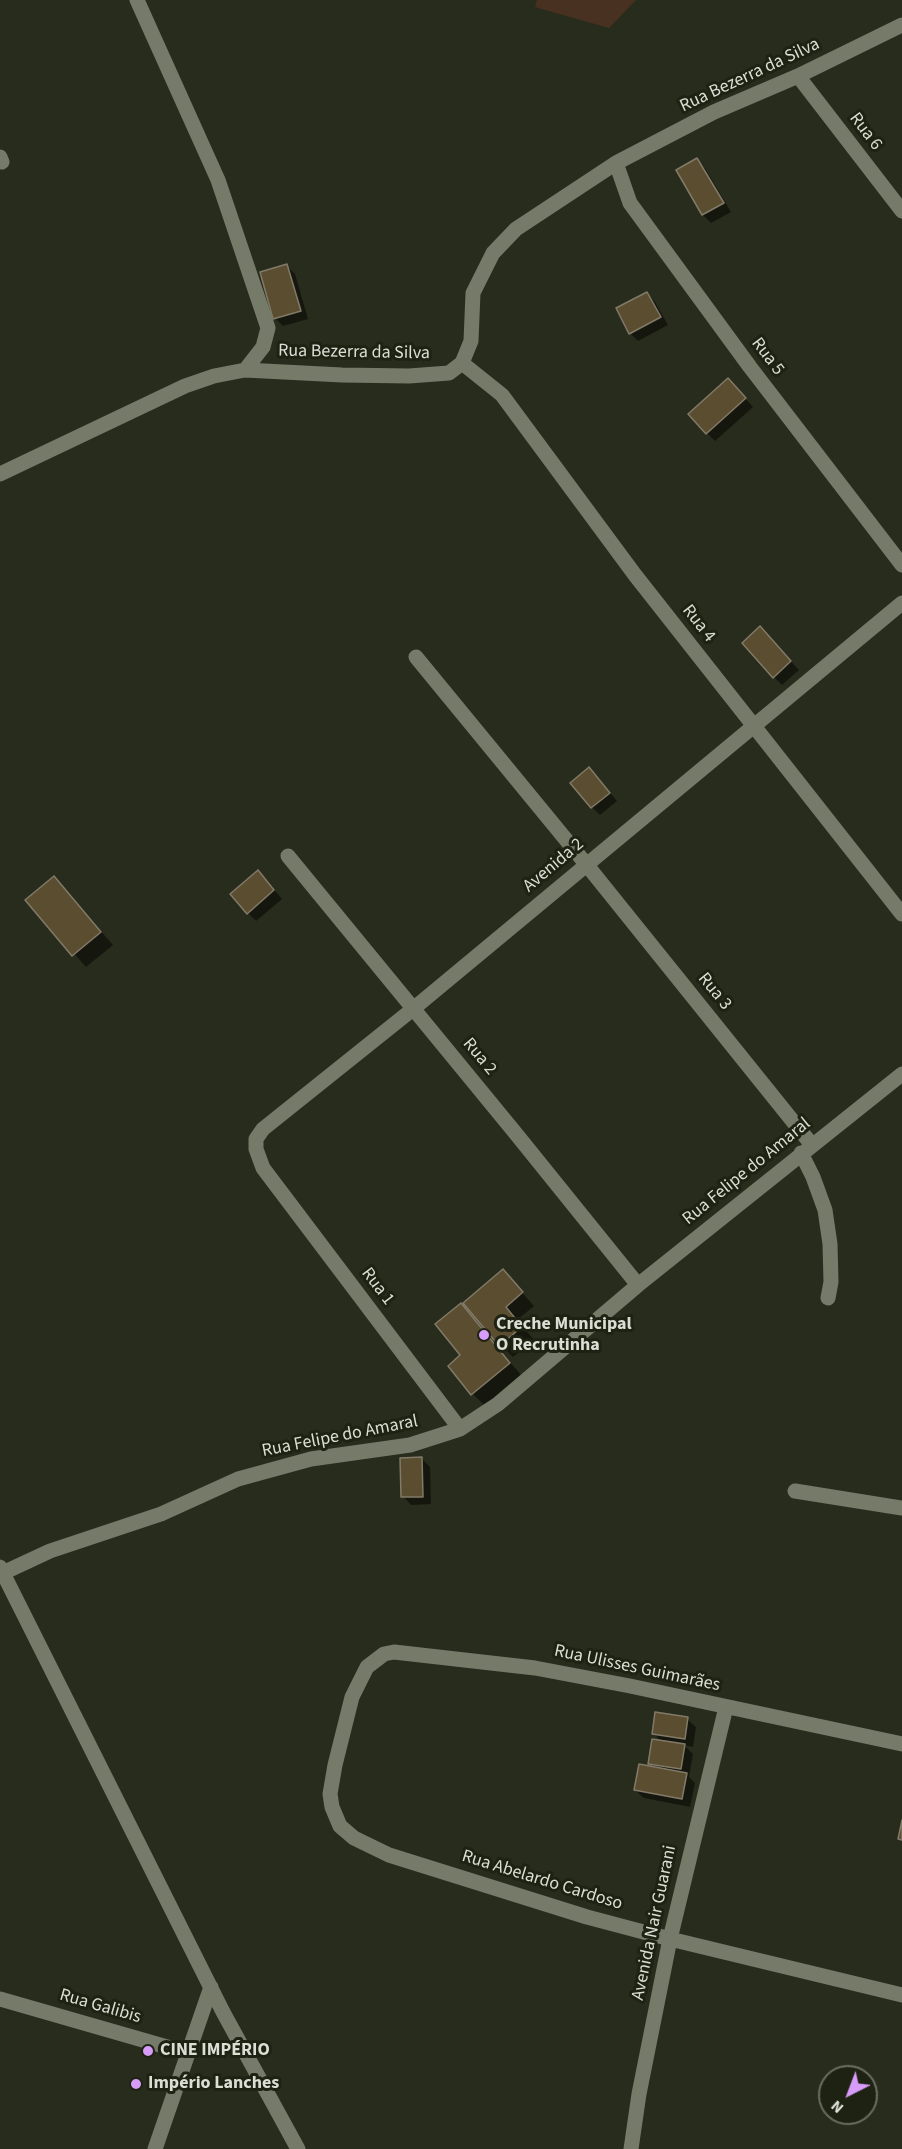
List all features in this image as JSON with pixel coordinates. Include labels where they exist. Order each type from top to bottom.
[{"type":"street","points":[[137,0],[218,180],[268,328],[263,347],[245,370]]},
{"type":"street","name":"Rua Bezerra da Silva","points":[[0,474],[185,386],[214,375],[245,370],[409,376],[449,373],[462,363],[471,341],[473,293],[492,253],[516,230],[616,163],[714,112],[798,76],[902,25]]},
{"type":"street","name":"Rua 6","points":[[798,76],[902,211]]},
{"type":"street","name":"Rua 5","points":[[616,163],[630,203],[750,367],[902,565]]},
{"type":"street","name":"Rua 4","points":[[462,363],[502,395],[635,575],[902,914]]},
{"type":"street","name":"Avenida 2","points":[[263,1168],[256,1149],[256,1139],[263,1129],[413,1009],[902,603]]},
{"type":"street","name":"Rua 3","points":[[416,657],[586,864],[807,1149],[813,1177],[825,1210],[830,1244],[831,1282],[828,1298]]},
{"type":"street","name":"Rua 2","points":[[288,856],[638,1285]]},
{"type":"street","name":"Rua Felipe do Amaral","points":[[1,1570],[161,1514],[238,1479],[311,1459],[410,1445],[460,1429],[498,1404],[638,1285],[902,1074]]},
{"type":"street","name":"Rua 1","points":[[263,1168],[460,1429]]},
{"type":"street","points":[[795,1491],[902,1508]]},
{"type":"street","points":[[1,1570],[211,1987],[298,2149]]},
{"type":"street","name":"Rua Ulisses Guimarães","points":[[367,1667],[384,1654],[394,1652],[535,1668],[902,1744]]},
{"type":"street","name":"Rua Abelardo Cardoso","points":[[367,1667],[352,1696],[330,1794],[332,1807],[340,1826],[354,1838],[389,1855],[587,1917],[902,1995]]},
{"type":"street","name":"Avenida Nair Guarani","points":[[631,2149],[639,2094],[670,1939],[726,1707]]},
{"type":"street","points":[[155,2149],[211,1987]]},
{"type":"street","name":"Rua Galibis","points":[[0,1998],[189,2053]]},
{"type":"shaded area","points":[[537,0],[636,0],[609,28],[535,7]]},
{"type":"building","points":[[697,158],[724,203],[702,215],[676,170]]},
{"type":"building","points":[[287,264],[301,311],[273,319],[260,272]]},
{"type":"building","points":[[647,292],[661,317],[629,334],[616,308]]},
{"type":"building","points":[[728,378],[746,398],[706,434],[688,414]]},
{"type":"building","points":[[760,626],[791,661],[773,678],[742,643]]},
{"type":"building","points":[[589,767],[610,793],[591,808],[570,783]]},
{"type":"building","points":[[258,870],[274,890],[247,914],[230,894]]},
{"type":"building","points":[[54,876],[101,932],[72,956],[25,900]]},
{"type":"building","points":[[503,1269],[523,1292],[506,1307],[522,1327],[499,1346],[463,1303]]},
{"type":"building","points":[[461,1303],[510,1363],[471,1395],[448,1366],[460,1355],[435,1324]]},
{"type":"building","points":[[422,1457],[423,1497],[401,1497],[400,1458]]},
{"type":"building","points":[[655,1712],[688,1717],[685,1739],[652,1734]]},
{"type":"building","points":[[652,1739],[685,1744],[681,1769],[648,1764]]},
{"type":"building","points":[[639,1764],[687,1773],[682,1799],[634,1790]]},
{"type":"building","points":[[902,1820],[902,1840],[898,1839]]},
{"type":"place","name":"Creche Municipal O Recrutinha","points":[[484,1335]]},
{"type":"place","name":"CINE IMPÉRIO","points":[[148,2051]]},
{"type":"place","name":"Império Lanches","points":[[136,2084]]}]
